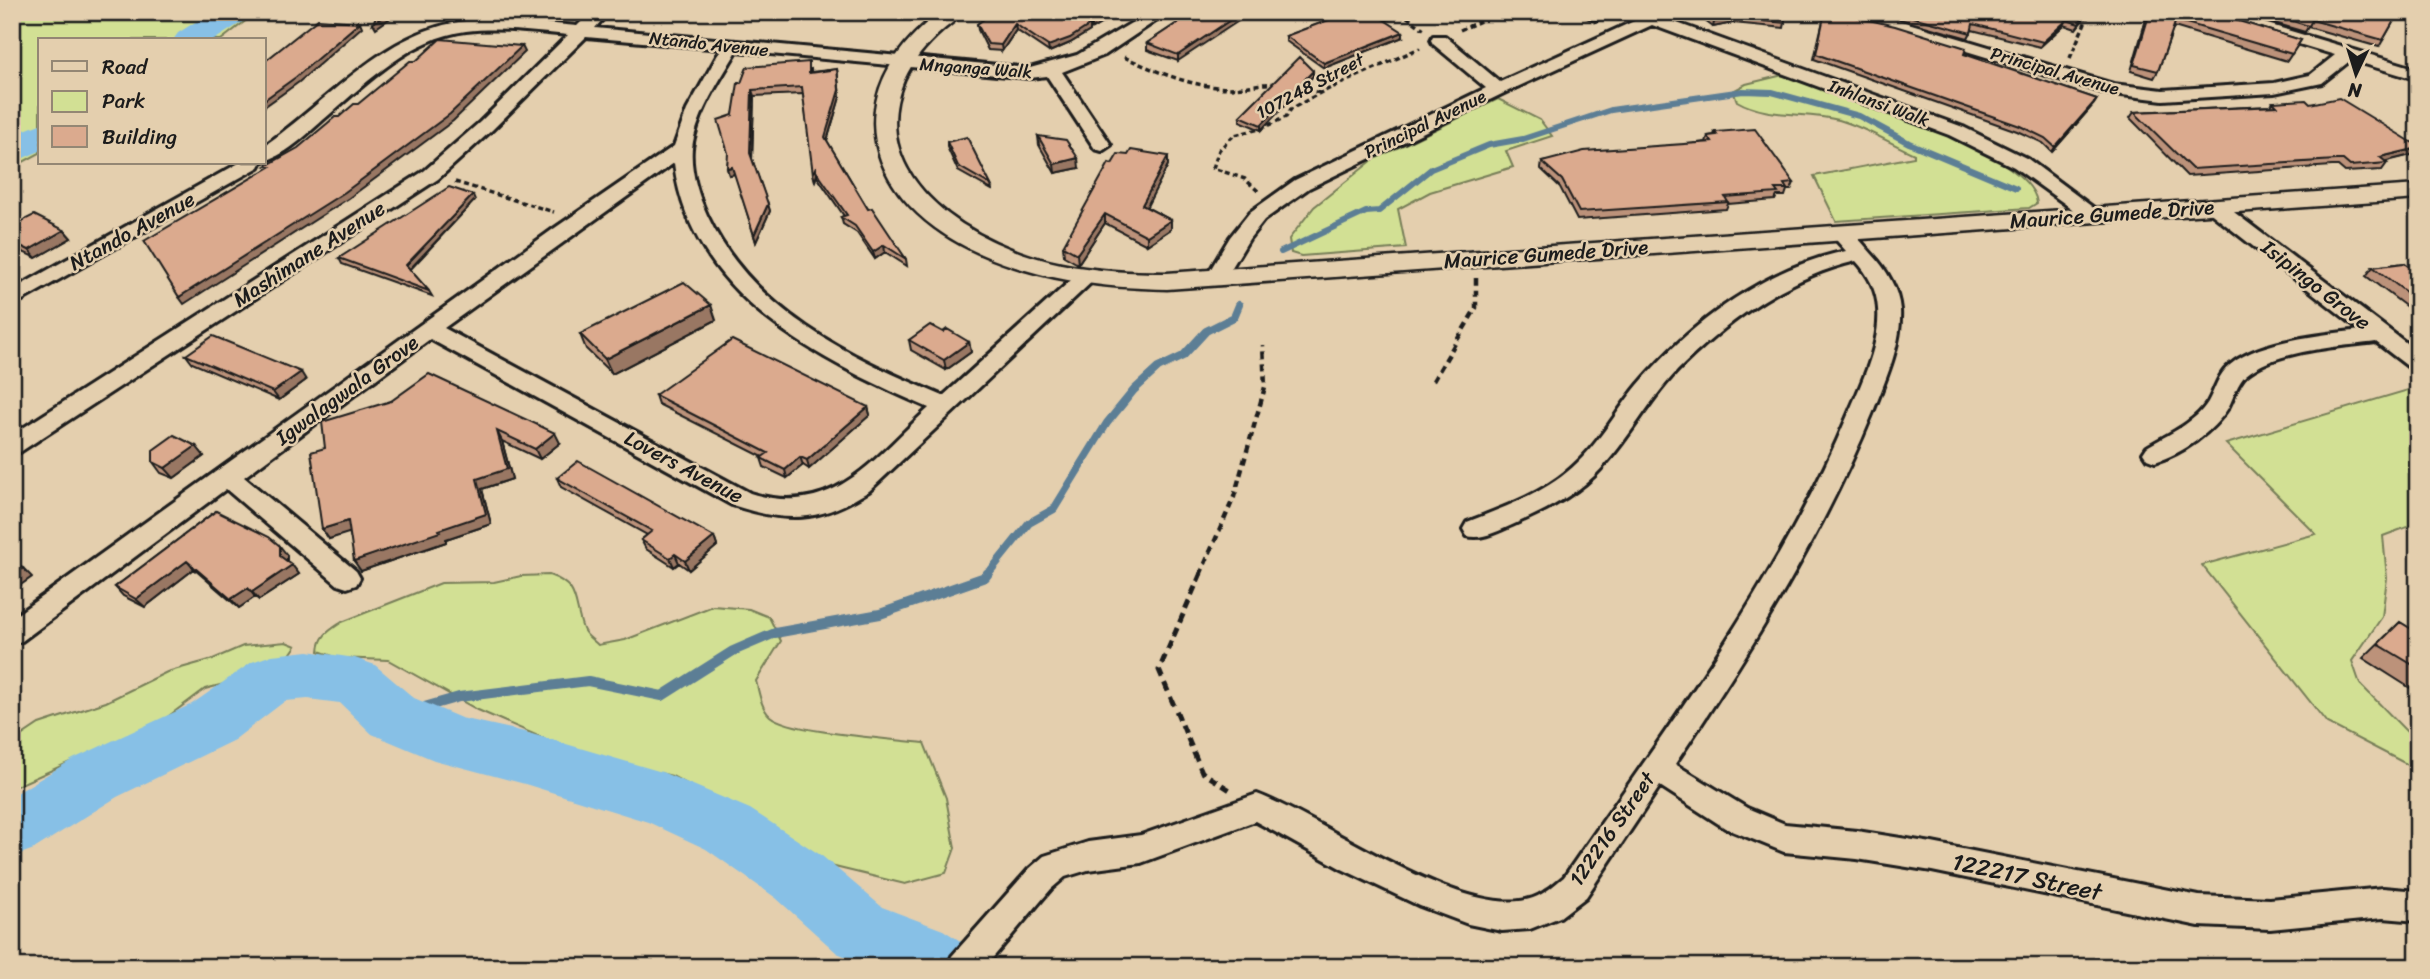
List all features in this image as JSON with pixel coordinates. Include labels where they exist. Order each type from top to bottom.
[{"type":"street","name":"Mashimane Avenue","points":[[12,446],[431,175],[486,126],[601,12]]},
{"type":"street","name":"Maurice Gumede Drive","points":[[953,12],[927,31],[902,62],[888,93],[882,138],[889,161],[922,204],[951,228],[1002,253],[1039,266],[1087,277],[1143,282],[2418,192]]},
{"type":"street","name":"Mnganga Walk","points":[[902,62],[1010,73],[1053,71],[1104,48],[1161,12]]},
{"type":"street","name":"Principal Avenue","points":[[1839,12],[1898,25],[2061,75],[2144,95],[2274,88],[2316,79],[2348,53]]},
{"type":"street","points":[[2209,12],[2418,75]]},
{"type":"street","name":"Principal Avenue","points":[[1216,277],[1256,216],[1275,200],[1302,184],[1497,89],[1659,16]]},
{"type":"street","name":"Inhlansi Walk","points":[[1659,16],[1956,131],[2021,163],[2093,215]]},
{"type":"street","name":"Ntando Avenue","points":[[266,154],[304,127],[389,54],[450,29],[487,23],[902,62]]},
{"type":"street","points":[[1439,40],[1497,89]]},
{"type":"street","points":[[731,47],[694,115],[683,148],[689,191],[700,226],[734,275],[766,310],[801,335],[886,381],[947,407]]},
{"type":"street","points":[[1053,71],[1102,145]]},
{"type":"street","name":"Igwalagwala Grove","points":[[12,633],[579,220],[683,148]]},
{"type":"street","name":"Ntando Avenue","points":[[12,299],[250,164]]},
{"type":"street","name":"Isipingo Grove","points":[[2215,207],[2418,363]]},
{"type":"street","name":"122216 Street","points":[[1257,807],[1375,871],[1438,898],[1477,910],[1503,915],[1527,915],[1548,908],[1575,887],[1731,657],[1799,542],[1838,468],[1871,388],[1885,346],[1889,309],[1881,280],[1840,233]]},
{"type":"street","points":[[1475,528],[1553,495],[1577,478],[1614,435],[1646,391],[1720,321],[1788,276],[1816,265],[1861,254]]},
{"type":"street","name":"Lovers Avenue","points":[[430,330],[741,499],[781,511],[802,510],[838,499],[860,485],[1087,277]]},
{"type":"street","points":[[2155,453],[2178,440],[2212,413],[2233,375],[2253,360],[2337,340],[2381,334]]},
{"type":"street","points":[[228,477],[347,578]]},
{"type":"street","name":"122217 Street","points":[[1656,767],[1736,818],[1784,838],[1857,845],[1932,858],[2199,911],[2270,914],[2383,903],[2418,906]]},
{"type":"street","points":[[964,967],[1040,879],[1055,866],[1088,856],[1141,849],[1257,807]]},
{"type":"path","points":[[1400,12],[1439,40]]},
{"type":"path","name":"107248 Street","points":[[1275,200],[1254,188],[1245,179],[1213,168],[1219,150],[1234,135],[1260,129],[1286,117],[1291,109],[1320,93],[1501,12]]},
{"type":"path","points":[[2061,75],[2082,35],[2087,18],[2077,15]]},
{"type":"path","points":[[1104,48],[1181,83],[1229,89],[1249,88],[1265,81],[1286,85]]},
{"type":"path","points":[[1297,87],[1320,93]]},
{"type":"path","points":[[431,175],[579,220]]},
{"type":"path","points":[[1433,382],[1476,307],[1476,259]]},
{"type":"path","points":[[1257,807],[1202,772],[1158,670],[1234,497],[1265,387],[1264,345]]},
{"type":"green space","points":[[12,12],[257,12],[224,38],[38,38],[38,154],[12,168]]},
{"type":"green space","points":[[1783,75],[1883,109],[1967,143],[2002,163],[2026,183],[2037,203],[2029,208],[1836,221],[1814,176],[1914,157],[1914,154],[1839,120],[1774,113],[1737,101],[1733,91],[1746,84]]},
{"type":"green space","points":[[1498,99],[1540,120],[1552,136],[1506,151],[1513,167],[1430,192],[1398,209],[1406,248],[1301,256],[1291,253],[1289,239],[1314,207],[1374,159]]},
{"type":"green space","points":[[2418,387],[2418,523],[2383,536],[2387,578],[2382,617],[2352,661],[2360,684],[2406,731],[2418,738],[2418,770],[2327,723],[2202,565],[2316,534],[2226,444]]},
{"type":"green space","points":[[549,575],[559,579],[571,590],[584,631],[598,645],[625,640],[713,606],[749,609],[769,617],[781,641],[756,681],[764,709],[781,722],[798,727],[924,743],[946,798],[955,848],[946,873],[905,884],[810,861],[717,800],[672,776],[575,752],[478,710],[388,660],[338,658],[319,651],[324,637],[342,622],[441,583],[494,582],[521,576]]},
{"type":"green space","points":[[286,642],[296,646],[289,656],[247,678],[205,689],[154,727],[107,753],[70,762],[12,788],[12,742],[39,724],[106,702],[167,672],[213,659],[243,646]]},
{"type":"building","points":[[378,12],[390,12],[373,23]]},
{"type":"building","points":[[994,12],[1110,12],[1092,23],[1087,21],[1090,25],[1070,38],[1048,46],[1015,24],[1001,45],[988,44],[977,24]]},
{"type":"building","points":[[1194,12],[1242,12],[1178,55],[1147,43]]},
{"type":"building","points":[[1398,12],[1380,17],[1403,32],[1324,63],[1286,36],[1347,13]]},
{"type":"building","points":[[1701,12],[1784,12],[1785,23],[1734,18],[1714,22]]},
{"type":"building","points":[[1825,12],[1895,26],[1966,48],[1964,54],[2097,99],[2055,147],[2045,138],[2020,126],[1816,54]]},
{"type":"building","points":[[1894,12],[2087,12],[2079,24],[2067,20],[2043,42],[1973,24],[1971,33]]},
{"type":"building","points":[[2150,12],[2209,12],[2301,40],[2292,54],[2176,20],[2158,71],[2134,65]]},
{"type":"building","points":[[2262,12],[2399,12],[2383,40],[2312,20],[2309,26]]},
{"type":"building","points":[[318,19],[360,22],[296,77],[266,99],[266,60]]},
{"type":"building","points":[[440,39],[522,46],[450,114],[345,192],[179,297],[144,241],[298,148],[410,61],[416,61]]},
{"type":"building","points":[[1299,57],[1313,71],[1261,125],[1240,116]]},
{"type":"building","points":[[809,62],[809,73],[837,69],[839,90],[825,137],[868,209],[872,208],[906,259],[884,245],[873,252],[855,226],[841,217],[847,215],[816,171],[816,166],[813,174],[802,87],[752,90],[750,153],[768,204],[754,235],[732,167],[727,168],[728,153],[718,120],[733,115],[738,83],[741,83],[747,67]]},
{"type":"building","points":[[2339,98],[2418,148],[2380,157],[2387,163],[2350,166],[2343,160],[2336,160],[2192,169],[2134,112],[2277,106],[2273,102],[2306,100],[2310,104]]},
{"type":"building","points":[[1755,129],[1794,183],[1784,184],[1787,189],[1775,189],[1778,193],[1725,197],[1728,202],[1579,212],[1562,180],[1542,162],[1584,151],[1712,142],[1708,136],[1717,135],[1715,132]]},
{"type":"building","points":[[1038,136],[1066,140],[1078,158],[1054,164]]},
{"type":"building","points":[[967,137],[991,185],[958,166],[947,142]]},
{"type":"building","points":[[1131,150],[1168,156],[1142,205],[1171,220],[1147,236],[1105,214],[1077,254],[1063,246],[1109,163],[1112,164],[1118,154],[1128,155]]},
{"type":"building","points":[[449,187],[473,195],[406,265],[429,291],[339,258]]},
{"type":"building","points":[[34,215],[64,230],[29,250],[12,242],[12,226]]},
{"type":"building","points":[[2404,263],[2408,266],[2418,264],[2418,298],[2415,299],[2373,267]]},
{"type":"building","points":[[684,282],[711,305],[605,359],[580,334]]},
{"type":"building","points":[[930,325],[943,332],[947,329],[969,342],[944,360],[909,340]]},
{"type":"building","points":[[213,336],[301,372],[273,392],[186,355]]},
{"type":"building","points":[[732,340],[868,407],[807,460],[800,457],[785,470],[761,458],[768,453],[655,395]]},
{"type":"building","points":[[429,374],[555,433],[535,449],[497,431],[507,469],[477,479],[486,514],[354,561],[348,521],[322,529],[311,452],[325,448],[322,422],[391,401]]},
{"type":"building","points":[[174,435],[196,446],[165,468],[153,462],[153,450]]},
{"type":"building","points":[[578,461],[714,537],[685,561],[675,554],[670,558],[641,540],[652,531],[557,478]]},
{"type":"building","points":[[216,511],[269,537],[280,546],[280,556],[292,565],[252,592],[248,588],[231,599],[187,561],[136,599],[115,587]]},
{"type":"building","points":[[12,562],[23,568],[12,576]]},
{"type":"building","points":[[2400,622],[2418,633],[2418,668],[2378,644]]},
{"type":"waterway","points":[[193,38],[235,12]]},
{"type":"waterway","points":[[1281,252],[1366,212],[1379,211],[1431,169],[1489,145],[1523,139],[1611,110],[1743,91],[1772,92],[1859,116],[1909,143],[2016,188]]},
{"type":"waterway","points":[[12,151],[38,137]]},
{"type":"waterway","points":[[987,575],[1029,523],[1054,509],[1107,423],[1134,390],[1158,368],[1183,356],[1206,331],[1234,317],[1239,305]]},
{"type":"waterway","points":[[393,716],[459,697],[588,681],[662,696],[733,651],[775,633],[880,614],[985,577],[988,573]]},
{"type":"waterway","points":[[12,829],[95,778],[213,722],[272,679],[308,675],[355,682],[393,716],[455,742],[525,758],[662,799],[728,829],[799,877],[860,931],[919,953],[941,967]]}]
